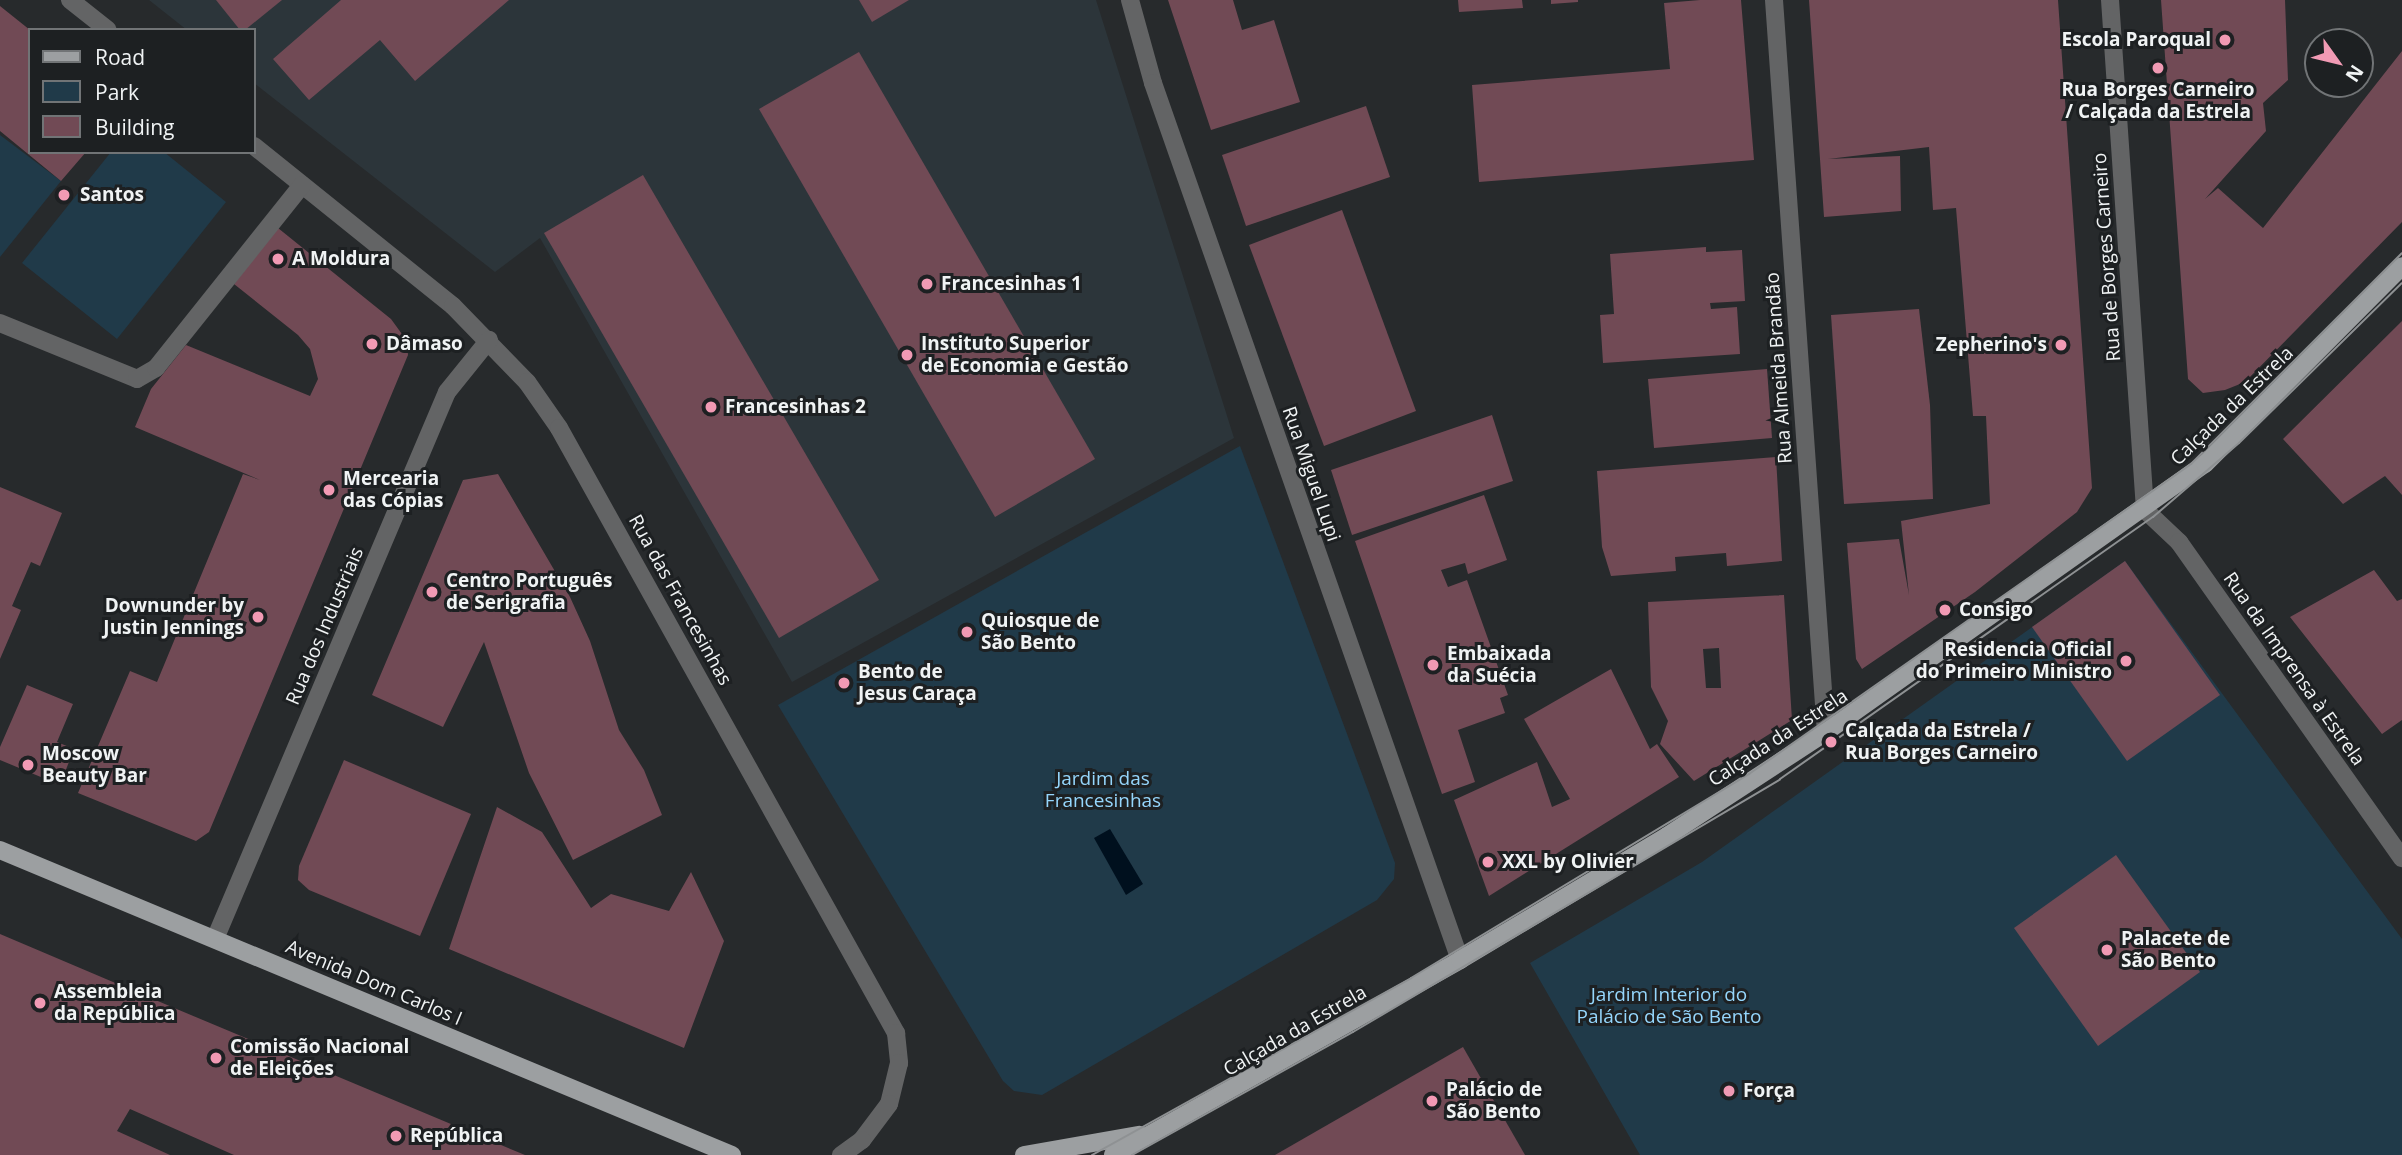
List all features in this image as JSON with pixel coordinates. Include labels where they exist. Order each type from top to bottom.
[{"type":"main road","name":"Calçada da Estrela","points":[[1113,1155],[1160,1131],[1460,960],[1667,836],[1826,732],[2146,510],[2213,456],[2402,266]]},
{"type":"main road","name":"Avenida Dom Carlos I","points":[[0,850],[732,1155]]},
{"type":"main road","points":[[1024,1155],[1160,1131]]},
{"type":"street","points":[[70,0],[105,28]]},
{"type":"street","name":"Rua Miguel Lupi","points":[[1130,0],[1153,83],[1460,960]]},
{"type":"street","name":"Rua Almeida Brandão","points":[[1774,0],[1826,732]]},
{"type":"street","name":"Rua de Borges Carneiro","points":[[2109,0],[2146,510]]},
{"type":"street","name":"Rua das Francesinhas","points":[[256,148],[489,340],[527,382],[559,428],[896,1033],[899,1063],[888,1104],[862,1140],[841,1155]]},
{"type":"street","points":[[0,323],[137,379],[156,368],[302,185]]},
{"type":"street","name":"Rua dos Industriais","points":[[215,939],[447,392],[489,340]]},
{"type":"street","name":"Rua da Imprensa à Estrela","points":[[2146,510],[2179,542],[2402,858]]},
{"type":"shaded area","name":"Instituto Superior de Economia e Gestão","points":[[149,0],[1096,0],[1234,438],[792,682],[540,238],[495,272],[256,85],[256,28],[184,28]]},
{"type":"shaded area","points":[[1110,829],[1143,884],[1126,895],[1094,838]]},
{"type":"green space","points":[[0,135],[61,181],[0,257]]},
{"type":"green space","points":[[109,154],[166,154],[226,202],[117,339],[22,263]]},
{"type":"green space","name":"Jardim das Francesinhas","points":[[1240,446],[1395,863],[1394,879],[1377,900],[1042,1095],[1014,1091],[1003,1081],[778,705]]},
{"type":"green space","name":"Jardim Interior do Palácio de São Bento","points":[[2125,561],[2402,939],[2402,1155],[1640,1155],[1530,963],[1702,862]]},
{"type":"building","points":[[216,0],[282,0],[247,28],[238,28]]},
{"type":"building","points":[[341,0],[509,0],[415,81],[380,40],[309,100],[273,59]]},
{"type":"building","points":[[859,0],[909,0],[872,22]]},
{"type":"building","points":[[1168,0],[1233,0],[1242,30],[1274,20],[1300,102],[1211,130]]},
{"type":"building","points":[[1458,0],[1522,0],[1523,8],[1459,12]]},
{"type":"building","points":[[1551,0],[1578,0],[1578,2],[1551,4]]},
{"type":"building","points":[[1741,0],[1754,160],[1479,182],[1472,85],[1670,69],[1664,3]]},
{"type":"building","points":[[1809,0],[2058,0],[2092,488],[2077,512],[1975,592],[1862,669],[1856,659],[1847,543],[1899,539],[1909,595],[1901,521],[1990,504],[1986,416],[1973,416],[1956,208],[1933,210],[1929,147],[1828,159],[1900,156],[1901,211],[1824,217]]},
{"type":"building","points":[[2161,0],[2285,0],[2288,80],[2263,103],[2266,131],[2205,199],[2218,188],[2263,228],[2365,98],[2374,98],[2374,87],[2402,51],[2402,222],[2245,382],[2225,390],[2203,393],[2188,379]]},
{"type":"building","points":[[0,6],[28,28],[28,154],[0,131]]},
{"type":"building","name":"Francesinhas 1","points":[[859,52],[1095,459],[995,517],[759,109]]},
{"type":"building","points":[[1366,106],[1390,177],[1246,226],[1222,155]]},
{"type":"building","points":[[28,154],[84,154],[61,181]]},
{"type":"building","name":"Francesinhas 2","points":[[643,175],[879,580],[779,638],[544,233]]},
{"type":"building","points":[[1342,210],[1416,411],[1324,446],[1249,245]]},
{"type":"building","points":[[278,228],[391,319],[407,341],[408,355],[209,832],[196,841],[78,793],[130,671],[157,682],[243,474],[260,480],[135,427],[151,389],[186,345],[310,396],[318,379],[310,349],[298,335],[234,284]]},
{"type":"building","points":[[1706,247],[1706,252],[1742,250],[1745,301],[1710,303],[1711,309],[1737,307],[1740,354],[1603,363],[1600,315],[1614,314],[1610,254]]},
{"type":"building","points":[[1919,309],[1930,405],[1933,499],[1844,504],[1831,315]]},
{"type":"building","points":[[2402,321],[2402,495],[2385,476],[2343,504],[2283,439]]},
{"type":"building","points":[[1767,369],[1772,438],[1654,448],[1648,379]]},
{"type":"building","points":[[1492,415],[1513,481],[1352,535],[1331,470]]},
{"type":"building","points":[[1776,457],[1782,561],[1727,566],[1726,553],[1675,557],[1676,571],[1611,576],[1602,547],[1597,471]]},
{"type":"building","points":[[498,474],[570,597],[590,641],[619,730],[644,770],[662,815],[573,860],[529,773],[484,642],[443,727],[372,695],[463,480]]},
{"type":"building","points":[[0,487],[62,513],[40,566],[31,562],[12,606],[21,610],[0,659]]},
{"type":"building","points":[[1484,495],[1507,560],[1468,574],[1465,563],[1441,570],[1448,587],[1467,580],[1508,695],[1500,698],[1505,713],[1458,730],[1475,782],[1442,794],[1355,541]]},
{"type":"building","name":"Residencia Oficial do Primeiro Ministro","points":[[2125,561],[2220,695],[2127,761],[2032,627]]},
{"type":"building","points":[[2374,570],[2397,601],[2402,599],[2402,720],[2382,734],[2290,617]]},
{"type":"building","points":[[1784,595],[1792,720],[1694,781],[1660,744],[1668,721],[1651,687],[1648,602]],"holes":[[[1719,648],[1721,688],[1706,688],[1703,649]]]},
{"type":"building","points":[[1611,669],[1650,749],[1657,744],[1679,777],[1489,896],[1454,800],[1537,762],[1552,807],[1570,799],[1524,719]]},
{"type":"building","points":[[27,685],[73,704],[57,742],[74,749],[60,785],[0,760],[0,747]]},
{"type":"building","points":[[344,760],[471,814],[420,936],[309,890],[298,880],[299,866]]},
{"type":"building","points":[[497,807],[542,832],[591,908],[611,894],[669,911],[691,872],[724,941],[684,1048],[449,949]]},
{"type":"building","name":"Palacete de São Bento","points":[[2116,855],[2200,972],[2098,1046],[2014,928]]},
{"type":"building","points":[[0,934],[525,1155],[234,1155],[130,1109],[117,1131],[170,1155],[0,1155]]},
{"type":"building","name":"Palácio de São Bento","points":[[1463,1047],[1525,1155],[1275,1155]]},
{"type":"tram line","points":[[1092,1155],[1411,978],[1749,774],[2191,464],[2402,253]]},
{"type":"tram line","points":[[1132,1155],[1353,1032],[1780,779],[2153,517],[2239,443],[2402,283]]},
{"type":"place","name":"Escola Paroqual","points":[[2225,40]]},
{"type":"place","name":"Rua Borges Carneiro / Calçada da Estrela","points":[[2158,68]]},
{"type":"place","name":"Santos","points":[[64,195]]},
{"type":"place","name":"A Moldura","points":[[278,259]]},
{"type":"place","name":"Francesinhas 1","points":[[927,284]]},
{"type":"place","name":"Dâmaso","points":[[372,344]]},
{"type":"place","name":"Zepherino's","points":[[2061,345]]},
{"type":"place","name":"Instituto Superior de Economia e Gestão","points":[[907,355]]},
{"type":"place","name":"Francesinhas 2","points":[[711,407]]},
{"type":"place","name":"Mercearia das Cópias","points":[[329,490]]},
{"type":"place","name":"Centro Português de Serigrafia","points":[[432,592]]},
{"type":"place","name":"Consigo","points":[[1945,610]]},
{"type":"place","name":"Downunder by Justin Jennings","points":[[258,617]]},
{"type":"place","name":"Quiosque de São Bento","points":[[967,632]]},
{"type":"place","name":"Residencia Oficial do Primeiro Ministro","points":[[2126,661]]},
{"type":"place","name":"Embaixada da Suécia","points":[[1433,665]]},
{"type":"place","name":"Bento de Jesus Caraça","points":[[844,683]]},
{"type":"place","name":"Calçada da Estrela / Rua Borges Carneiro","points":[[1831,742]]},
{"type":"place","name":"Moscow Beauty Bar","points":[[28,765]]},
{"type":"place","name":"XXL by Olivier","points":[[1488,862]]},
{"type":"place","name":"Palacete de São Bento","points":[[2107,950]]},
{"type":"place","name":"Assembleia da República","points":[[40,1003]]},
{"type":"place","name":"Comissão Nacional de Eleições","points":[[216,1058]]},
{"type":"place","name":"Força","points":[[1729,1091]]},
{"type":"place","name":"Palácio de São Bento","points":[[1432,1101]]},
{"type":"place","name":"República","points":[[396,1136]]}]
